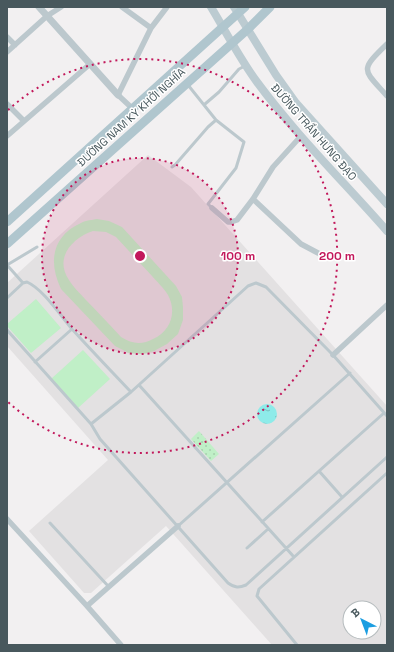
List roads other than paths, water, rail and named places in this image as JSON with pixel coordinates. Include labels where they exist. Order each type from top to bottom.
[{"type":"main road","name":"ĐƯỜNG TRẦN HƯNG ĐẠO","points":[[211,7],[246,66],[274,104],[387,231]]},
{"type":"main road","name":"ĐƯỜNG NAM KỲ KHỞI NGHĨA","points":[[7,244],[248,29],[270,7]]},
{"type":"main road","name":"ĐƯỜNG TRẦN HƯNG ĐẠO","points":[[239,9],[248,29],[276,75],[296,103],[387,204]]},
{"type":"main road","name":"ĐƯỜNG NAM KỲ KHỞI NGHĨA","points":[[7,222],[223,27],[239,9]]},
{"type":"main road","points":[[380,224],[387,218]]},
{"type":"street","points":[[39,7],[118,95],[133,109]]},
{"type":"street","points":[[7,52],[47,16],[61,7]]},
{"type":"street","points":[[122,7],[151,28]]},
{"type":"street","points":[[118,95],[151,28],[167,7]]},
{"type":"street","points":[[7,37],[15,45]]},
{"type":"street","points":[[387,44],[371,60],[367,67],[368,74],[387,96]]},
{"type":"street","points":[[7,136],[90,64]]},
{"type":"street","points":[[7,104],[24,121]]},
{"type":"street","points":[[212,208],[225,221],[231,222],[237,220],[253,199],[273,167],[301,136]]},
{"type":"street","points":[[253,199],[301,244],[318,253]]},
{"type":"street","points":[[334,355],[387,305]]},
{"type":"street","points":[[7,519],[121,645]]},
{"type":"street","points":[[87,606],[178,526]]},
{"type":"lane","points":[[205,104],[219,92],[240,69],[246,66]]},
{"type":"lane","points":[[186,84],[205,104],[216,120],[244,142],[236,168],[208,204],[212,208]]},
{"type":"lane","points":[[172,167],[216,120]]},
{"type":"lane","points":[[23,283],[7,265],[37,246]]},
{"type":"lane","points":[[7,298],[23,283],[27,282],[32,284],[131,392]]},
{"type":"lane","points":[[90,424],[131,392],[248,286],[256,283],[266,287],[334,355],[386,415],[319,471],[262,522]]},
{"type":"lane","points":[[35,362],[72,329]]},
{"type":"lane","points":[[7,330],[90,424],[100,439],[228,583],[234,587],[246,585],[387,456]]},
{"type":"lane","points":[[178,526],[350,373]]},
{"type":"lane","points":[[139,385],[294,557]]},
{"type":"lane","points":[[319,471],[342,497]]},
{"type":"lane","points":[[297,645],[257,596],[259,589],[387,472]]},
{"type":"lane","points":[[50,523],[108,587]]},
{"type":"lane","points":[[247,548],[268,529]]},
{"type":"water","points":[[267,404],[274,407],[277,414],[274,421],[267,424],[260,421],[257,414],[260,407]]}]
